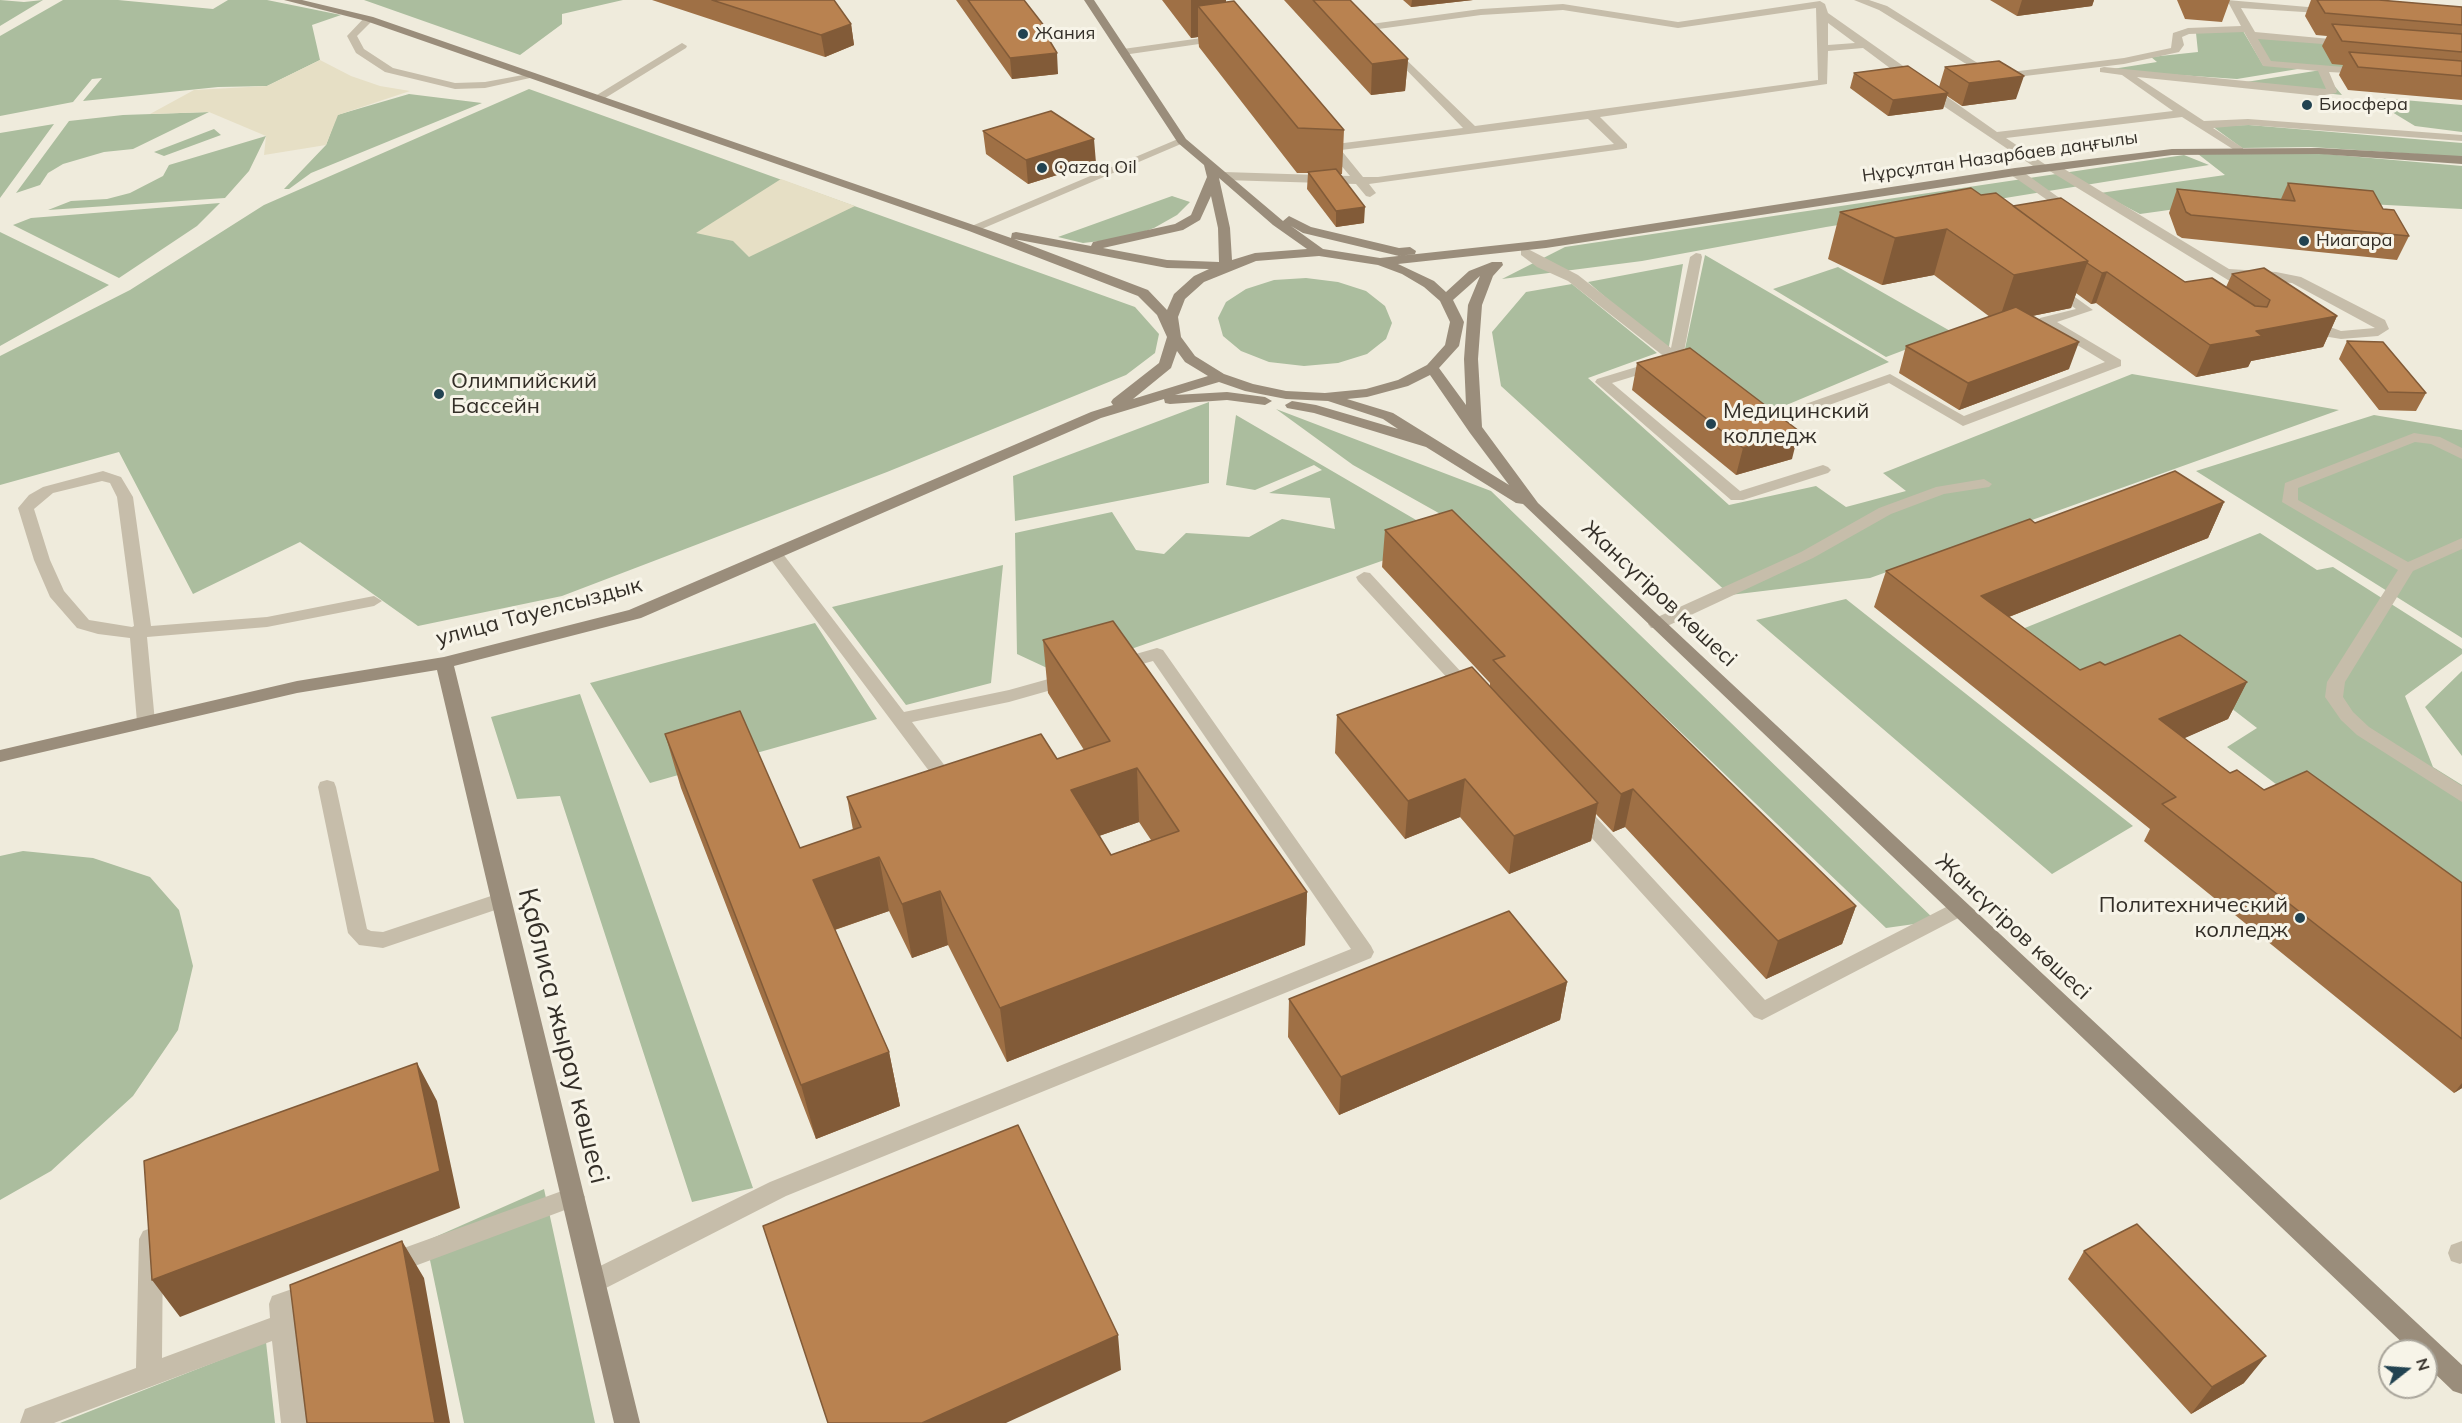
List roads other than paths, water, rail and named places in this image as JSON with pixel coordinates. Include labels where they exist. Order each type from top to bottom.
[{"type":"main road","points":[[289,0],[369,19],[973,228],[1143,293],[1162,313],[1174,337],[1190,359],[1219,377],[1250,388],[1325,397],[1388,416],[1532,506]]},
{"type":"main road","points":[[1089,0],[1182,141],[1277,222],[1319,252]]},
{"type":"main road","name":"Нұрсұлтан Назарбаев даңғылы","points":[[1546,244],[2015,172],[2172,152],[2319,151],[2462,160]]},
{"type":"main road","points":[[1048,242],[1088,245],[1116,243],[1179,227],[1196,216],[1216,172]]},
{"type":"main road","points":[[1216,172],[1224,228],[1226,266]]},
{"type":"main road","points":[[1253,201],[1307,230],[1399,252],[1493,250]]},
{"type":"main road","points":[[973,228],[1167,264],[1226,266],[1265,256],[1319,252],[1380,262],[1422,280],[1446,299],[1457,322],[1452,346],[1432,368],[1403,383],[1376,390],[1325,397]]},
{"type":"main road","points":[[1380,262],[1546,244]]},
{"type":"main road","points":[[1446,299],[1474,274],[1546,244]]},
{"type":"main road","points":[[1475,430],[1471,359],[1475,305],[1486,274],[1497,265]]},
{"type":"main road","name":"улица Тауелсыздык","points":[[1141,396],[1166,365],[1174,337],[1171,317],[1179,297],[1198,279],[1226,266]]},
{"type":"main road","points":[[1123,286],[1159,317],[1165,344],[1141,396],[1227,396],[1273,402],[1316,409],[1430,442]]},
{"type":"main road","points":[[1432,368],[1532,506]]},
{"type":"main road","name":"улица Тауелсыздык","points":[[0,756],[297,687],[444,663],[635,614],[1141,396],[1219,377]]},
{"type":"main road","name":"Жансүгіров көшесі","points":[[1532,506],[2462,1382]]},
{"type":"main road","name":"Қаблиса жырау көшесі","points":[[444,663],[627,1423]]},
{"type":"street","points":[[1467,0],[1481,12]]},
{"type":"street","points":[[1606,0],[1630,17]]},
{"type":"street","points":[[1859,0],[1883,8],[1993,78]]},
{"type":"street","points":[[2233,2],[2339,13]]},
{"type":"street","points":[[2233,2],[2267,64],[2372,72]]},
{"type":"street","points":[[1472,130],[1375,31],[1481,12],[1563,7],[1678,26],[1823,6]]},
{"type":"street","points":[[1823,6],[1865,45],[1995,136],[2263,296]]},
{"type":"street","points":[[1332,148],[1823,82],[1821,49],[1823,6]]},
{"type":"street","points":[[369,19],[352,36],[360,51],[389,70],[418,79],[455,86],[485,85],[534,76]]},
{"type":"street","points":[[1970,81],[2081,67],[2175,50],[2179,45],[2177,35],[2188,31],[2249,32],[2358,44]]},
{"type":"street","points":[[1123,52],[1230,37]]},
{"type":"street","points":[[1821,49],[1865,45]]},
{"type":"street","points":[[598,98],[682,46]]},
{"type":"street","points":[[2081,67],[2319,93],[2332,90],[2322,68]]},
{"type":"street","points":[[2123,72],[2239,150]]},
{"type":"street","points":[[1922,87],[1946,84]]},
{"type":"street","points":[[1995,136],[2185,113]]},
{"type":"street","points":[[1216,172],[1378,181],[1623,146],[1591,115]]},
{"type":"street","points":[[2202,125],[2248,122],[2462,138]]},
{"type":"street","points":[[1317,129],[1370,193]]},
{"type":"street","points":[[973,228],[1182,141]]},
{"type":"street","points":[[2015,172],[2087,222]]},
{"type":"street","points":[[1526,252],[1542,264],[1573,278],[1701,377]]},
{"type":"street","points":[[1676,359],[1696,257]]},
{"type":"street","points":[[2226,273],[2296,280],[2380,323],[2382,329],[2378,332],[2341,335],[2328,333],[2300,318]]},
{"type":"street","points":[[1748,410],[1767,423],[1890,378],[1963,422],[2116,363],[2045,321],[2086,310],[2042,277]]},
{"type":"street","points":[[1676,359],[1602,382],[1737,497],[1823,470]]},
{"type":"street","points":[[2406,568],[2290,502],[2290,486],[2414,437],[2435,441],[2462,454]]},
{"type":"street","points":[[138,632],[143,628],[125,497],[116,480],[103,476],[48,490],[35,498],[26,508],[42,560],[56,593],[83,624],[98,629],[138,632],[267,622],[374,601]]},
{"type":"street","points":[[1657,624],[1808,555],[1885,511],[1941,490],[1984,484]]},
{"type":"street","points":[[2462,543],[2406,568],[2336,682],[2334,697],[2347,716],[2363,731],[2462,795]]},
{"type":"street","points":[[774,554],[948,782]]},
{"type":"street","points":[[1364,577],[1484,707]]},
{"type":"street","points":[[138,632],[146,722]]},
{"type":"street","points":[[593,1282],[778,1189],[1364,952],[1157,654],[1009,696],[900,719]]},
{"type":"street","points":[[327,788],[358,933],[366,939],[383,940],[500,901]]},
{"type":"street","points":[[1563,794],[1762,1011],[1959,909]]},
{"type":"street","points":[[371,1271],[573,1197]]},
{"type":"street","points":[[148,1375],[151,1211]]},
{"type":"street","points":[[294,1423],[281,1304],[338,1284]]},
{"type":"street","points":[[33,1423],[34,1418],[283,1325]]},
{"type":"place","name":"Жания","points":[[1023,34]]},
{"type":"place","name":"Биосфера","points":[[2307,105]]},
{"type":"place","name":"Qazaq Oil","points":[[1042,168]]},
{"type":"place","name":"Ниагара","points":[[2304,241]]},
{"type":"place","name":"Олимпийский Бассейн","points":[[439,394]]},
{"type":"place","name":"Медицинский колледж","points":[[1711,424]]},
{"type":"place","name":"Политехнический колледж","points":[[2300,918]]}]
